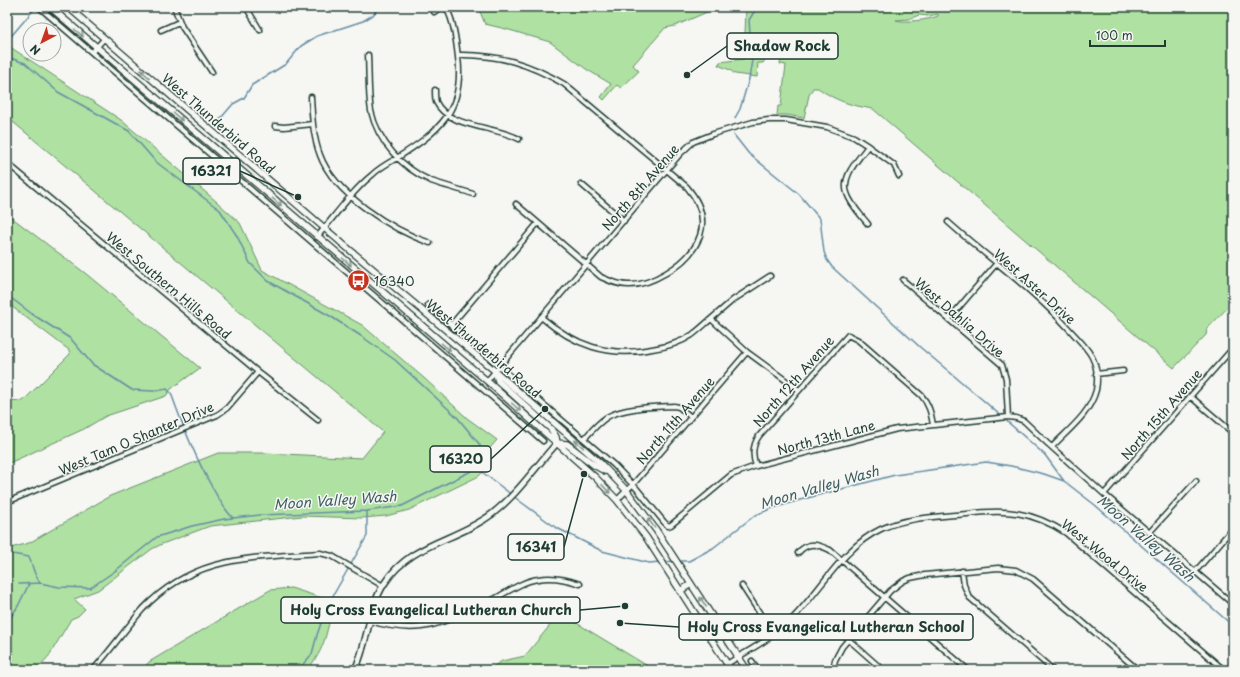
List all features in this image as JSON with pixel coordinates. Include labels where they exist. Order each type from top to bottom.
[{"type":"main road","name":"West Thunderbird Road","points":[[50,7],[487,381],[588,470],[617,500],[646,537],[731,670]]},
{"type":"main road","name":"West Thunderbird Road","points":[[68,7],[344,245],[497,369],[599,462],[627,491],[656,530],[747,670]]},
{"type":"main road","points":[[210,145],[218,136]]},
{"type":"main road","points":[[337,254],[344,245]]},
{"type":"main road","points":[[497,369],[498,381],[551,429],[556,437],[557,443],[567,444],[594,465],[611,474]]},
{"type":"main road","points":[[680,591],[691,584]]},
{"type":"street","points":[[39,7],[543,440]]},
{"type":"street","points":[[174,7],[179,22],[212,72]]},
{"type":"street","points":[[246,7],[260,30]]},
{"type":"street","points":[[434,12],[442,7]]},
{"type":"street","points":[[318,237],[372,174],[432,134],[448,115],[456,98],[460,81],[453,24],[446,7]]},
{"type":"street","points":[[161,30],[179,22]]},
{"type":"street","points":[[92,52],[104,39]]},
{"type":"street","points":[[368,55],[372,111],[382,139],[397,157],[413,170],[430,180],[473,194]]},
{"type":"street","points":[[458,55],[486,56],[505,59],[531,67],[547,74],[576,93],[667,170],[693,195],[702,213],[703,222],[697,245],[680,264],[656,279],[642,284],[628,285],[614,283],[601,277],[516,204]]},
{"type":"street","points":[[435,90],[436,103],[448,115],[461,122],[510,134],[519,139]]},
{"type":"street","points":[[311,97],[316,142],[324,165],[335,180],[352,196],[387,224],[402,232],[430,243]]},
{"type":"street","name":"North 8th Avenue","points":[[487,381],[667,170],[693,142],[745,124],[769,120],[786,120],[827,127],[854,137],[894,165],[899,176]]},
{"type":"street","points":[[274,126],[284,127],[313,124]]},
{"type":"street","points":[[868,146],[846,178],[845,185],[846,193],[868,224]]},
{"type":"street","name":"West Southern Hills Road","points":[[7,164],[318,420]]},
{"type":"street","points":[[581,184],[624,220]]},
{"type":"street","name":"West Aster Drive","points":[[948,222],[1053,312],[1092,357],[1096,374]]},
{"type":"street","points":[[451,325],[538,223]]},
{"type":"street","points":[[332,260],[337,254]]},
{"type":"street","points":[[949,319],[997,264]]},
{"type":"street","points":[[541,317],[556,330],[594,348],[611,351],[642,351],[672,345],[692,335],[733,300],[770,276]]},
{"type":"street","name":"West Dahlia Drive","points":[[903,280],[1002,365],[1006,380],[1007,417]]},
{"type":"street","name":"West Thunderbird Road","points":[[428,305],[497,369],[584,438],[614,465],[633,484],[668,526]]},
{"type":"street","points":[[710,319],[747,352],[800,390]]},
{"type":"street","name":"North 12th Avenue","points":[[756,466],[753,456],[753,446],[755,442],[848,335],[858,340],[921,395],[931,412],[933,425]]},
{"type":"street","name":"North 15th Avenue","points":[[1104,494],[1232,349]]},
{"type":"street","name":"North 11th Avenue","points":[[617,500],[627,491],[747,352]]},
{"type":"street","points":[[1052,447],[1089,407],[1096,390],[1096,374],[1123,370]]},
{"type":"street","name":"West Tam O Shanter Drive","points":[[7,502],[217,415],[227,408],[258,372]]},
{"type":"street","points":[[1190,396],[1233,433]]},
{"type":"street","points":[[584,438],[597,425],[608,417],[622,411],[674,406],[679,407],[691,417]]},
{"type":"street","name":"West Thunderbird Road","points":[[522,423],[527,417]]},
{"type":"street","points":[[1007,417],[1024,421],[1104,494],[1233,604]]},
{"type":"street","name":"North 13th Lane","points":[[668,526],[732,475],[756,466],[898,429],[1007,417]]},
{"type":"street","points":[[355,670],[363,651],[375,604],[383,586],[398,567],[417,552],[463,531],[491,515],[509,498],[557,443]]},
{"type":"street","points":[[1149,533],[1196,481]]},
{"type":"street","name":"West Wood Drive","points":[[727,664],[774,634],[795,616],[858,543],[879,530],[902,522],[1003,511],[1038,518],[1066,533],[1224,670]]},
{"type":"street","points":[[1194,572],[1233,528]]},
{"type":"street","points":[[798,553],[803,547],[811,544],[830,550],[968,670]]},
{"type":"street","points":[[94,670],[143,609],[161,593],[188,575],[219,563],[236,560],[320,553],[332,556],[383,586]]},
{"type":"street","points":[[833,670],[838,652],[897,585],[910,578],[962,571],[1009,568],[1024,573],[1033,579],[1138,670]]},
{"type":"street","points":[[962,571],[964,584],[969,597],[1053,670]]},
{"type":"street","points":[[370,621],[390,627],[408,629],[428,626],[475,609],[519,586],[537,579],[560,578],[580,584]]},
{"type":"street","points":[[742,586],[774,634]]},
{"type":"street","points":[[848,640],[883,670]]},
{"type":"street","points":[[752,661],[758,670]]},
{"type":"green space","points":[[478,7],[1233,7],[1233,302],[1207,329],[1206,335],[1174,368],[873,109],[844,102],[832,97],[818,88],[813,88],[809,95],[804,118],[777,115],[778,106],[781,106],[786,65],[780,64],[782,56],[772,49],[763,63],[758,63],[757,77],[735,74],[718,65],[720,62],[744,59],[746,8],[707,12],[675,26],[665,28],[633,65],[639,71],[621,88],[617,85],[604,100],[601,97],[611,84],[586,69],[550,42],[485,24]],"holes":[[[938,14],[938,16],[917,21],[896,20],[909,19],[919,15],[928,16]]]},
{"type":"green space","points":[[7,45],[22,55],[22,62],[33,62],[121,120],[217,202],[240,223],[262,270],[362,325],[425,379],[467,418],[497,440],[484,455],[491,463],[479,476],[409,510],[386,516],[362,518],[302,516],[210,526],[162,544],[152,549],[98,590],[74,599],[85,609],[78,616],[71,619],[49,656],[36,670],[7,670],[7,549],[29,543],[110,496],[218,453],[265,453],[362,458],[383,432],[7,117]]},
{"type":"green space","points":[[7,214],[85,273],[200,368],[171,389],[166,396],[106,416],[84,429],[7,464],[7,400],[23,401],[70,354],[69,350],[7,303]]},
{"type":"green space","points":[[291,588],[335,602],[322,647],[318,655],[306,670],[141,670],[149,662],[270,590]]},
{"type":"green space","points":[[560,613],[651,668],[671,670],[488,670],[502,661],[525,656]]},
{"type":"waterway","points":[[7,41],[36,7]]},
{"type":"waterway","points":[[215,125],[233,104],[244,98],[252,85],[286,64],[301,46],[317,36],[363,21],[373,15],[379,7]]},
{"type":"waterway","points":[[735,118],[740,109],[749,79],[752,60],[749,20],[757,7]]},
{"type":"waterway","points":[[7,54],[10,58],[25,63],[58,92],[129,131],[156,162],[220,210],[237,236],[250,263],[268,281],[330,316],[395,360],[457,417],[480,445],[477,468]]},
{"type":"waterway","points":[[734,135],[749,154],[799,194],[820,219],[824,252],[832,267],[921,348],[1045,455],[1064,481]]},
{"type":"waterway","points":[[7,295],[32,314],[71,339],[92,364],[132,390],[154,391],[167,389],[171,393],[189,441],[200,464],[221,503],[233,518]]},
{"type":"waterway","name":"Moon Valley Wash","points":[[678,561],[689,561],[713,548],[754,516],[770,509],[895,475],[986,462],[1044,474],[1064,481],[1095,505],[1233,626]]},
{"type":"waterway","name":"Moon Valley Wash","points":[[19,584],[40,583],[59,587],[90,588],[115,571],[157,537],[192,526],[224,519],[260,515],[367,511],[402,506],[477,468],[555,527],[602,551],[649,563],[660,562]]},
{"type":"waterway","points":[[298,670],[312,654],[327,606],[367,536],[367,511]]},
{"type":"waterway","name":"Moon Valley Wash","points":[[7,553],[29,557],[40,583]]},
{"type":"waterway","name":"Moon Valley Wash","points":[[664,562],[674,561]]},
{"type":"waterway","name":"Moon Valley Wash","points":[[7,623],[18,606],[29,584]]},
{"type":"place","name":"Shadow Rock","points":[[687,75]]},
{"type":"place","name":"16321","points":[[298,197]]},
{"type":"place","name":"16340","points":[[359,280]]},
{"type":"place","name":"16320","points":[[545,409]]},
{"type":"place","name":"16341","points":[[584,474]]},
{"type":"place","name":"Holy Cross Evangelical Lutheran Church","points":[[625,606]]},
{"type":"place","name":"Holy Cross Evangelical Lutheran School","points":[[620,623]]}]
